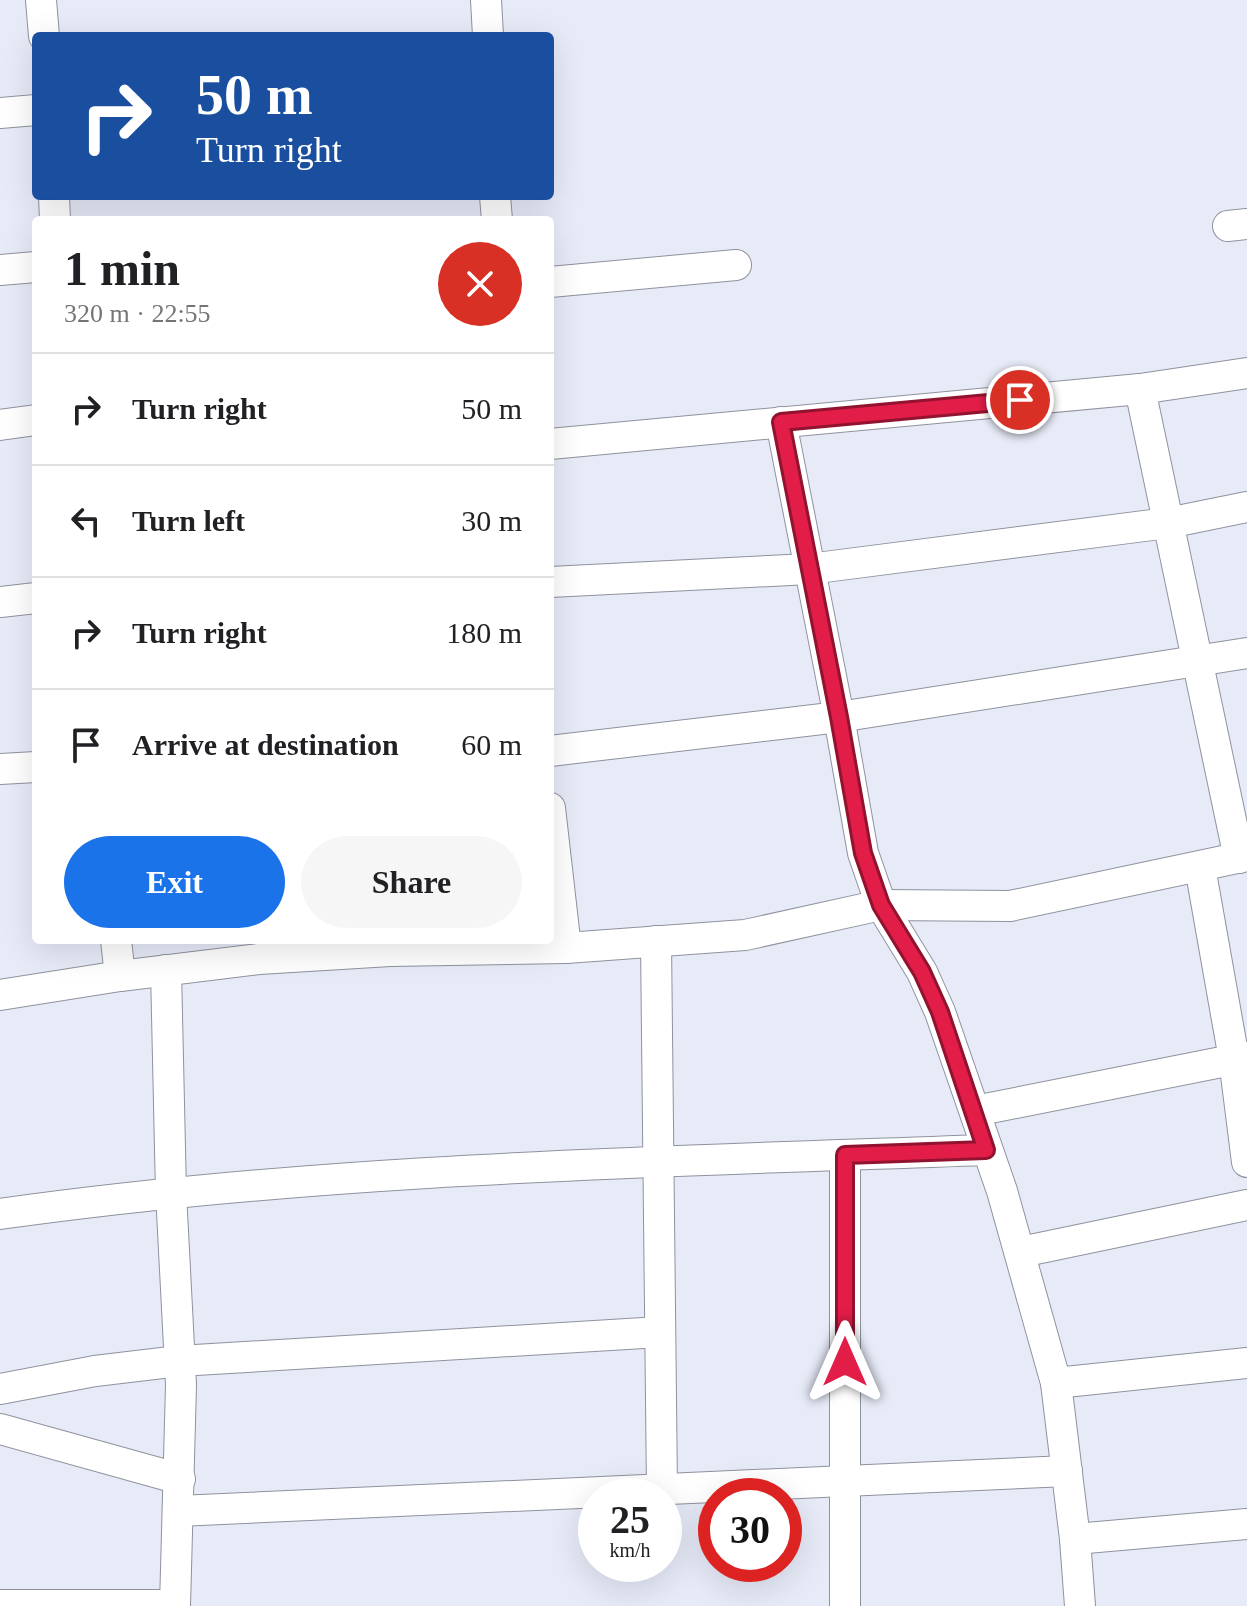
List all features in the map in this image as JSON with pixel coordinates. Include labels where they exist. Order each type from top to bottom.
[{"type":"street","points":[[41,0],[44,32]]},
{"type":"street","points":[[486,0],[488,32]]},
{"type":"street","points":[[0,113],[32,110]]},
{"type":"street","points":[[554,282],[736,265]]},
{"type":"street","points":[[0,270],[32,267]]},
{"type":"street","points":[[554,444],[1140,389],[1247,373]]},
{"type":"street","points":[[0,995],[259,959],[314,948],[390,951],[566,948],[745,935],[881,905],[1010,906],[1243,857],[1140,389]]},
{"type":"street","points":[[0,425],[32,421]]},
{"type":"street","points":[[781,422],[863,853],[881,905],[922,972],[940,1012],[1002,1191],[1056,1383],[1080,1606]]},
{"type":"street","points":[[554,582],[809,569],[1168,523],[1247,507]]},
{"type":"street","points":[[0,602],[32,598]]},
{"type":"street","points":[[554,751],[839,717],[1247,653]]},
{"type":"street","points":[[0,769],[32,767]]},
{"type":"street","points":[[554,843],[566,948]]},
{"type":"street","points":[[1200,867],[1241,1058],[1247,1162]]},
{"type":"street","points":[[656,941],[662,1478]]},
{"type":"street","points":[[116,944],[120,976]]},
{"type":"street","points":[[0,1605],[175,1606],[180,1479],[179,1361],[171,1193],[166,970]]},
{"type":"street","points":[[975,1111],[1241,1058]]},
{"type":"street","points":[[0,1214],[118,1197],[412,1173],[986,1150]]},
{"type":"street","points":[[845,1155],[845,1606]]},
{"type":"street","points":[[1021,1252],[1247,1205]]},
{"type":"street","points":[[0,1389],[95,1371],[179,1361],[660,1332]]},
{"type":"street","points":[[1056,1383],[1247,1363]]},
{"type":"street","points":[[0,1429],[180,1479]]},
{"type":"street","points":[[682,1490],[1067,1471]]},
{"type":"street","points":[[178,1511],[578,1494]]},
{"type":"street","points":[[1075,1539],[1247,1524]]},
{"type":"route","points":[[845,1362],[845,1155],[986,1150],[940,1012],[922,972],[881,905],[863,853],[781,422],[1020,400]]}]
